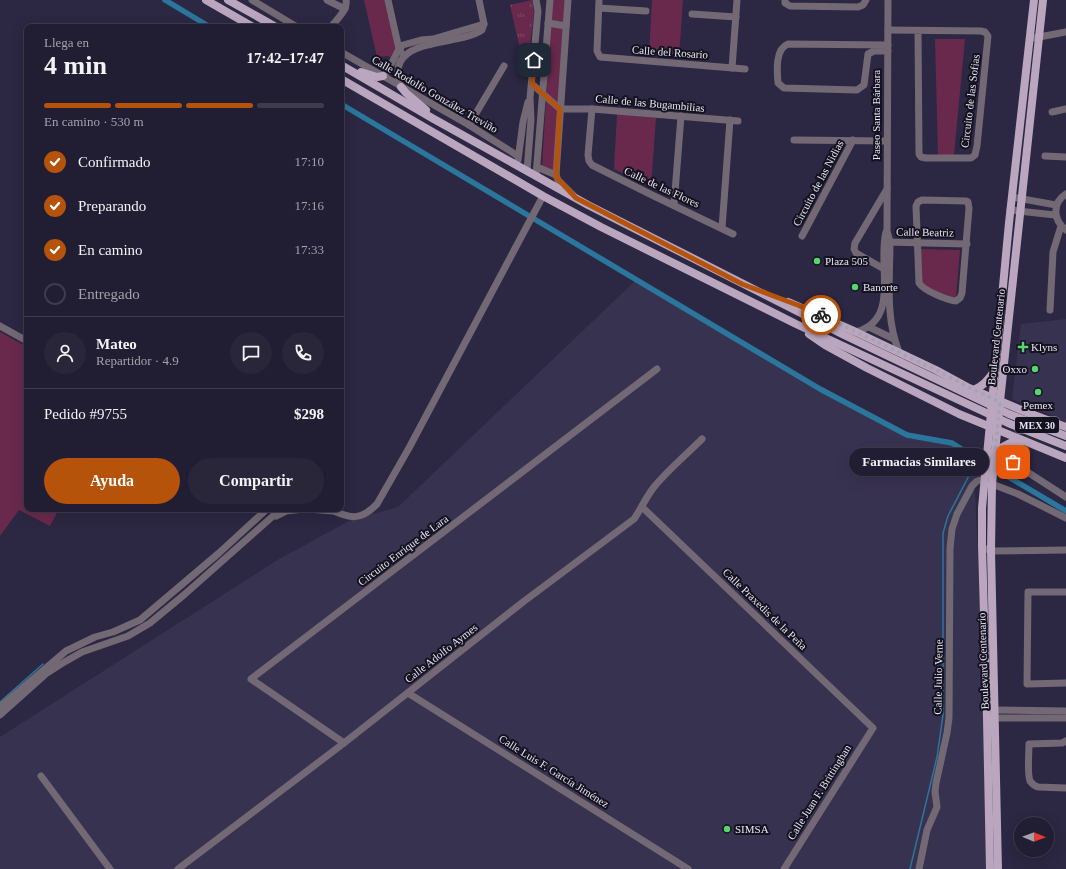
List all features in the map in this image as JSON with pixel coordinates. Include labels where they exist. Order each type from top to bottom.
[{"type":"main road","points":[[206,0],[248,24]]},
{"type":"main road","points":[[228,0],[271,24]]},
{"type":"main road","name":"Boulevard Centenario","points":[[996,400],[994,370],[1010,210],[1034,0]]},
{"type":"main road","name":"Boulevard Centenario","points":[[990,869],[982,546],[996,400],[1022,198],[1044,0]]},
{"type":"main road","name":"MEX 30","points":[[344,67],[432,118],[576,198],[844,335],[1009,414],[1066,436]]},
{"type":"main road","points":[[352,71],[378,78],[383,76]]},
{"type":"main road","name":"MEX 30","points":[[344,80],[543,196],[601,227],[796,324],[842,344],[1008,423],[1066,446]]},
{"type":"main road","points":[[401,87],[428,111],[432,118]]},
{"type":"main road","points":[[752,288],[800,306],[899,352],[996,400],[1066,427]]},
{"type":"main road","points":[[796,324],[845,356],[959,414],[1066,458]]},
{"type":"main road","points":[[972,389],[982,387],[994,370]]},
{"type":"main road","points":[[959,414],[964,412],[972,404],[972,389]]},
{"type":"main road","points":[[1023,441],[1016,434],[1016,427],[1017,421],[1026,412]]},
{"type":"main road","points":[[992,453],[1010,442],[1023,441]]},
{"type":"main road","name":"Boulevard Centenario","points":[[988,479],[998,869]]},
{"type":"main road","points":[[984,609],[990,618],[993,645]]},
{"type":"main road","points":[[986,670],[991,712],[995,714]]},
{"type":"street","points":[[252,0],[292,24]]},
{"type":"street","points":[[327,0],[345,9]]},
{"type":"street","points":[[333,24],[347,6],[346,0]]},
{"type":"street","points":[[388,0],[399,48],[404,55]]},
{"type":"street","points":[[401,87],[397,74],[404,55],[414,49],[471,36],[482,30],[484,24],[479,0]]},
{"type":"street","points":[[526,171],[530,131],[530,98],[538,11],[536,0]]},
{"type":"street","points":[[536,176],[550,0]]},
{"type":"street","points":[[556,176],[568,0]]},
{"type":"street","points":[[732,68],[737,0]]},
{"type":"street","points":[[785,0],[786,4],[790,6],[827,3],[861,7],[866,0]]},
{"type":"street","name":"Paseo Santa Bárbara","points":[[888,0],[887,242],[889,312],[894,339],[899,352]]},
{"type":"street","points":[[599,4],[646,11]]},
{"type":"street","name":"Calle del Rosario","points":[[599,4],[596,51],[600,57],[745,69]]},
{"type":"street","points":[[692,14],[736,18]]},
{"type":"street","points":[[548,23],[566,26]]},
{"type":"street","points":[[383,76],[387,72],[399,48],[408,43],[433,38],[484,24]]},
{"type":"street","name":"Circuito de las Sofias","points":[[888,30],[981,31],[985,32],[988,36],[977,146],[974,155],[971,158],[926,158],[921,157],[919,154],[918,31]]},
{"type":"street","points":[[1029,39],[1066,32]]},
{"type":"street","points":[[788,44],[888,48],[868,54],[864,85],[857,90],[784,88],[778,83],[780,51],[783,46],[788,44]]},
{"type":"street","name":"Calle Rodolfo González Treviño","points":[[344,54],[469,125],[518,156]]},
{"type":"street","points":[[469,125],[504,66]]},
{"type":"street","points":[[532,84],[560,109]]},
{"type":"street","points":[[517,165],[524,114],[530,98]]},
{"type":"street","name":"Calle de las Bugambilias","points":[[560,109],[592,109],[738,121]]},
{"type":"street","name":"Calle de las Flores","points":[[592,109],[588,155],[589,161],[597,168],[733,234]]},
{"type":"street","points":[[1052,112],[1066,109]]},
{"type":"street","points":[[674,205],[681,116]]},
{"type":"street","points":[[722,228],[730,120]]},
{"type":"street","points":[[521,130],[530,131]]},
{"type":"street","name":"Circuito de las Nidias","points":[[794,140],[887,141]]},
{"type":"street","name":"Circuito de las Nidias","points":[[802,236],[853,140]]},
{"type":"street","points":[[520,144],[529,145]]},
{"type":"street","points":[[1045,156],[1066,157]]},
{"type":"street","points":[[537,167],[556,176],[558,180],[576,198]]},
{"type":"street","points":[[884,269],[856,253],[854,249],[855,242],[887,189]]},
{"type":"street","points":[[1050,310],[1053,252],[1064,228],[1056,219],[1056,205],[1066,194]]},
{"type":"street","points":[[336,512],[351,517],[361,516],[370,512],[377,504],[409,448],[543,196]]},
{"type":"street","points":[[1012,197],[1056,205]]},
{"type":"street","points":[[922,200],[968,202],[967,244],[962,293],[960,298],[956,301],[951,300],[922,288],[919,283],[916,242],[916,206],[918,202],[922,200]]},
{"type":"street","points":[[1010,210],[1055,215]]},
{"type":"street","name":"Paseo Santa Bárbara","points":[[856,332],[874,323],[882,310],[887,242]]},
{"type":"street","name":"Calle Beatriz","points":[[887,242],[967,244]]},
{"type":"street","points":[[0,326],[24,339]]},
{"type":"street","points":[[868,327],[894,339]]},
{"type":"street","name":"Circuito Enrique de Lara","points":[[344,743],[251,679],[657,369]]},
{"type":"street","name":"Calle Adolfo Aymes","points":[[178,869],[344,743],[529,598],[634,519],[654,487],[702,439]]},
{"type":"street","points":[[992,453],[1066,497]]},
{"type":"street","points":[[988,479],[1066,518]]},
{"type":"street","name":"Calle Julio Verne","points":[[919,869],[927,830],[938,807],[936,788],[949,718],[950,537],[957,514],[972,486],[978,481],[988,479]]},
{"type":"street","name":"Calle Praxedis de la Peña","points":[[642,507],[873,728]]},
{"type":"street","points":[[0,706],[66,651],[95,637],[113,632],[140,620],[180,587],[264,512]]},
{"type":"street","points":[[0,715],[47,673],[60,664],[82,652],[139,630],[150,623],[278,512]]},
{"type":"street","points":[[272,517],[286,512]]},
{"type":"street","points":[[982,546],[991,551],[1064,550]]},
{"type":"street","points":[[982,558],[991,551]]},
{"type":"street","points":[[180,587],[185,594]]},
{"type":"street","points":[[1066,592],[1028,592],[1027,684],[1066,683]]},
{"type":"street","name":"Calle Luis F. García Jiménez","points":[[408,693],[688,869]]},
{"type":"street","points":[[995,714],[1066,711]]},
{"type":"street","points":[[995,714],[1066,718]]},
{"type":"street","name":"Calle Juan F. Brittinghan","points":[[784,869],[873,728]]},
{"type":"street","points":[[1066,741],[1062,743],[1029,744],[1030,782],[1038,788],[1066,788]]},
{"type":"street","points":[[40,776],[110,869]]},
{"type":"shaded area","points":[[636,280],[907,435],[952,443],[974,466],[980,605],[991,707],[995,869],[0,869],[0,737],[279,559],[360,515],[373,514],[398,507]]},
{"type":"shaded area","points":[[1066,319],[1066,422],[1012,399],[1021,324]]},
{"type":"green space","points":[[364,0],[386,0],[398,49],[393,59],[388,56],[377,57]]},
{"type":"green space","points":[[532,0],[534,13],[526,75],[510,5]]},
{"type":"green space","points":[[552,0],[567,0],[554,172],[542,167]]},
{"type":"green space","points":[[652,0],[683,0],[679,58],[649,56]]},
{"type":"green space","points":[[935,39],[965,39],[954,155],[938,155]]},
{"type":"green space","points":[[617,114],[656,118],[651,187],[614,169]]},
{"type":"green space","points":[[921,249],[960,250],[956,297],[937,292],[921,282]]},
{"type":"green space","points":[[0,332],[24,345],[24,512],[57,512],[50,526],[19,510],[0,536]]},
{"type":"waterway","points":[[165,0],[205,24]]},
{"type":"waterway","points":[[344,106],[820,389],[907,435],[952,443],[968,453],[974,466]]},
{"type":"waterway","points":[[968,453],[1066,511]]},
{"type":"waterway","points":[[910,869],[937,757],[943,715],[943,533],[948,516],[974,466]]},
{"type":"waterway","points":[[0,702],[43,664]]},
{"type":"way so far","points":[[821,315],[1000,402],[995,451],[1013,462]]},
{"type":"place","name":"Plaza 505","points":[[817,261]]},
{"type":"place","name":"Banorte","points":[[855,287]]},
{"type":"place","name":"Klyns","points":[[1023,347]]},
{"type":"place","name":"Oxxo","points":[[1035,369]]},
{"type":"place","name":"Pemex","points":[[1038,392]]},
{"type":"place","name":"Farmacias Similares","points":[[1013,462]]},
{"type":"place","name":"SIMSA","points":[[727,829]]},
{"type":"route","points":[[534,60],[532,84],[560,109],[556,177],[576,198],[742,284],[821,315]]}]
